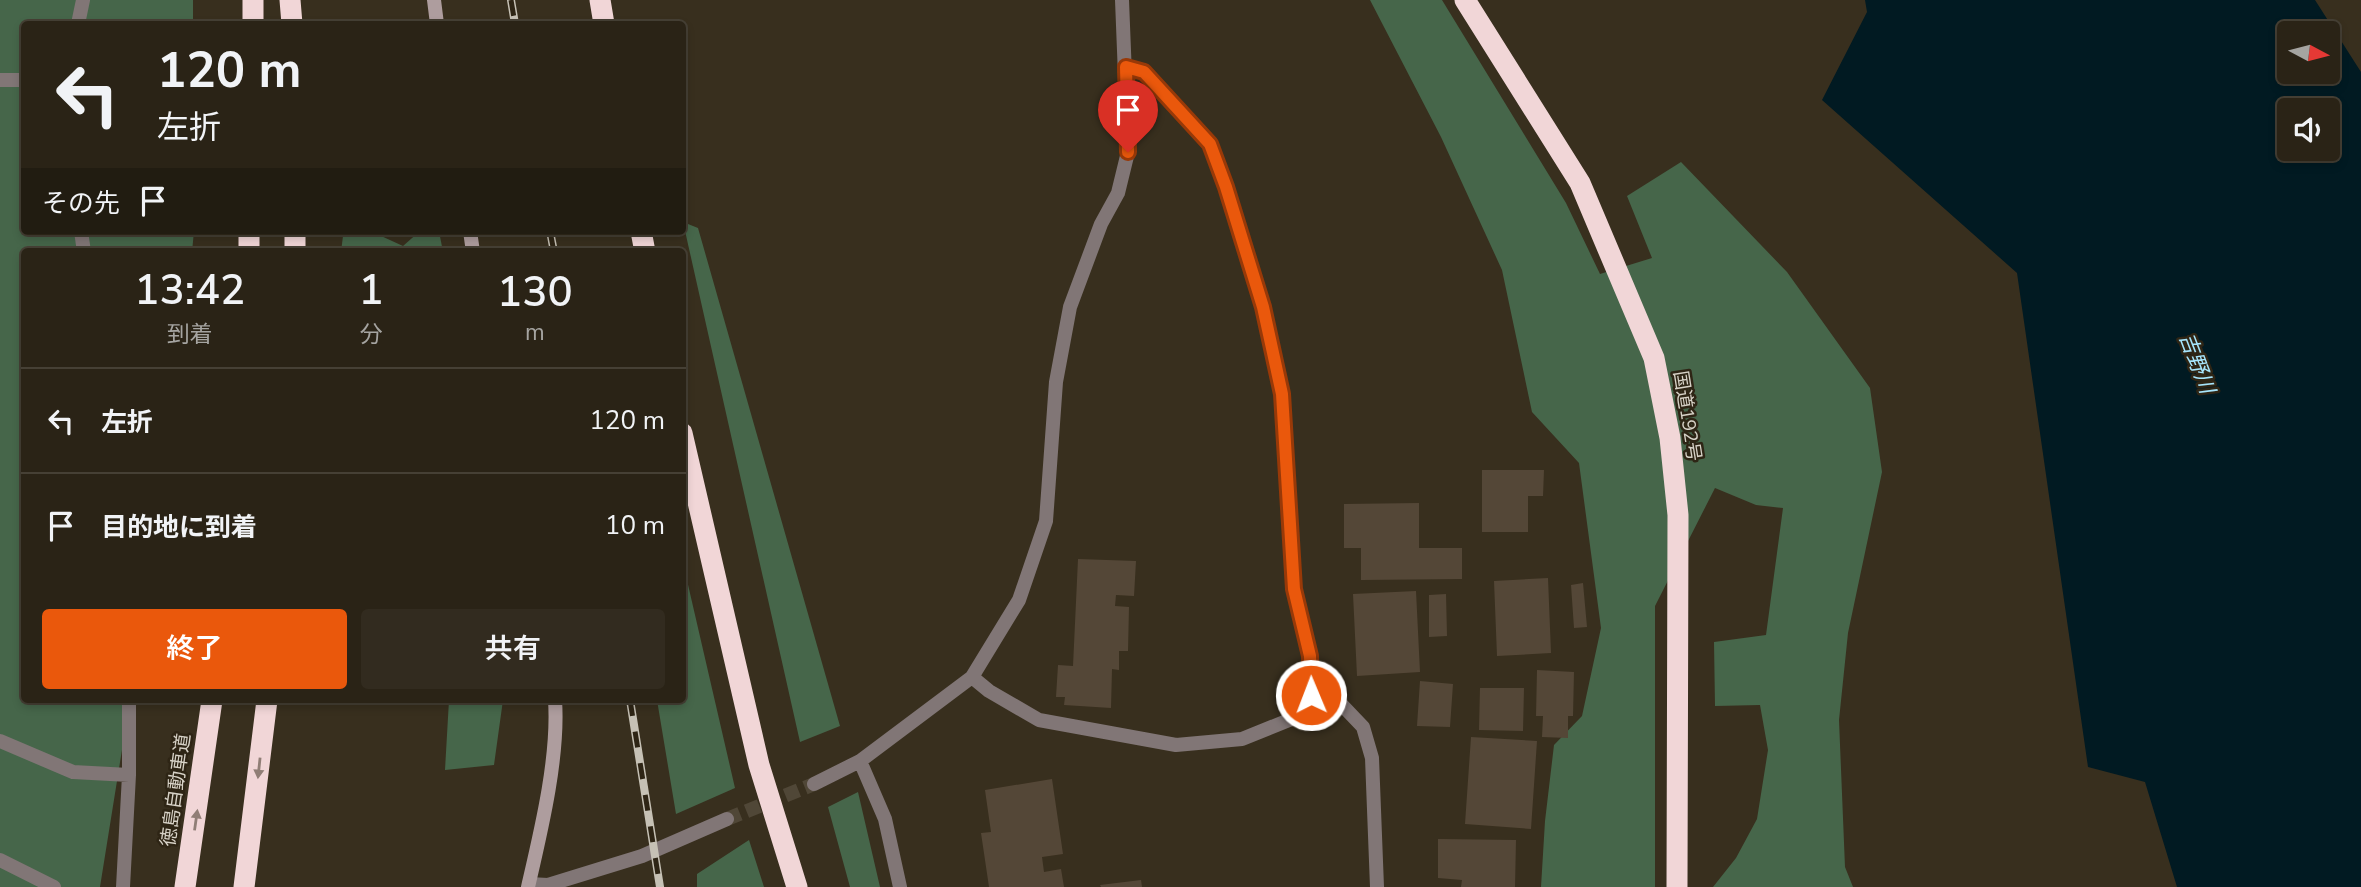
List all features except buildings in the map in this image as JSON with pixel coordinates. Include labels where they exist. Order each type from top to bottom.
[{"type":"highway","points":[[253,0],[253,21]]},
{"type":"highway","points":[[290,0],[292,21]]},
{"type":"highway","points":[[600,0],[604,21]]},
{"type":"highway","name":"国道192号","points":[[1465,0],[1580,183],[1654,358],[1670,438],[1678,515],[1677,887]]},
{"type":"highway","points":[[686,450],[759,765],[797,887]]},
{"type":"highway","name":"徳島自動車道","points":[[185,887],[212,703]]},
{"type":"highway","points":[[244,887],[267,703]]},
{"type":"street","points":[[79,21],[83,0]]},
{"type":"street","points":[[434,0],[437,21]]},
{"type":"street","points":[[814,784],[860,761],[972,677],[1019,600],[1046,521],[1056,382],[1070,307],[1101,224],[1118,193],[1128,152],[1122,0]]},
{"type":"street","points":[[972,677],[989,691],[1039,720],[1176,745],[1242,739],[1294,718],[1311,695],[1310,656],[1294,589],[1282,394],[1263,307],[1210,144],[1144,72],[1126,67]]},
{"type":"street","points":[[0,80],[21,80]]},
{"type":"street","points":[[1311,695],[1342,705],[1363,727],[1371,758],[1377,887]]},
{"type":"street","points":[[123,887],[129,775],[129,703]]},
{"type":"street","points":[[555,703],[546,804],[528,885],[548,885],[642,856],[727,819]]},
{"type":"street","points":[[0,741],[73,772],[129,775]]},
{"type":"street","points":[[860,761],[885,819],[900,887]]},
{"type":"street","points":[[0,860],[54,887]]},
{"type":"green space","points":[[0,0],[193,0],[193,21],[21,21],[21,235],[194,235],[192,248],[21,248],[21,703],[130,703],[100,887],[0,887]]},
{"type":"green space","points":[[1370,0],[1442,0],[1566,203],[1600,274],[1652,258],[1627,196],[1681,162],[1787,272],[1870,388],[1882,472],[1848,633],[1839,720],[1845,867],[1853,887],[1713,887],[1736,858],[1757,819],[1768,750],[1760,705],[1715,706],[1714,642],[1766,635],[1783,508],[1756,505],[1715,488],[1655,606],[1655,887],[1541,887],[1554,745],[1582,716],[1601,628],[1579,463],[1532,412],[1502,270],[1441,137]]},
{"type":"green space","points":[[686,223],[698,228],[840,726],[800,742],[686,235]]},
{"type":"green space","points":[[328,235],[379,235],[403,246],[415,235],[440,235],[442,248],[342,248],[343,236]]},
{"type":"green space","points":[[686,576],[735,788],[676,814],[658,703],[686,703]]},
{"type":"green space","points":[[449,703],[503,703],[494,765],[445,770]]},
{"type":"green space","points":[[858,792],[880,887],[850,887],[828,807]]},
{"type":"green space","points":[[749,840],[764,887],[697,887],[697,874]]},
{"type":"water","name":"吉野川","points":[[1865,0],[2315,0],[2328,21],[2277,21],[2277,84],[2340,84],[2340,39],[2361,72],[2361,887],[2177,887],[2145,782],[2088,767],[2017,273],[1822,100],[1867,12]]},
{"type":"tunnel","points":[[727,819],[814,784]]},
{"type":"railway","points":[[511,0],[514,21]]},
{"type":"railway","points":[[551,235],[553,248]]},
{"type":"railway","points":[[630,703],[660,887]]},
{"type":"route","points":[[1128,152],[1126,67],[1144,72],[1210,144],[1263,307],[1282,394],[1294,589],[1310,656],[1311,695]]}]
